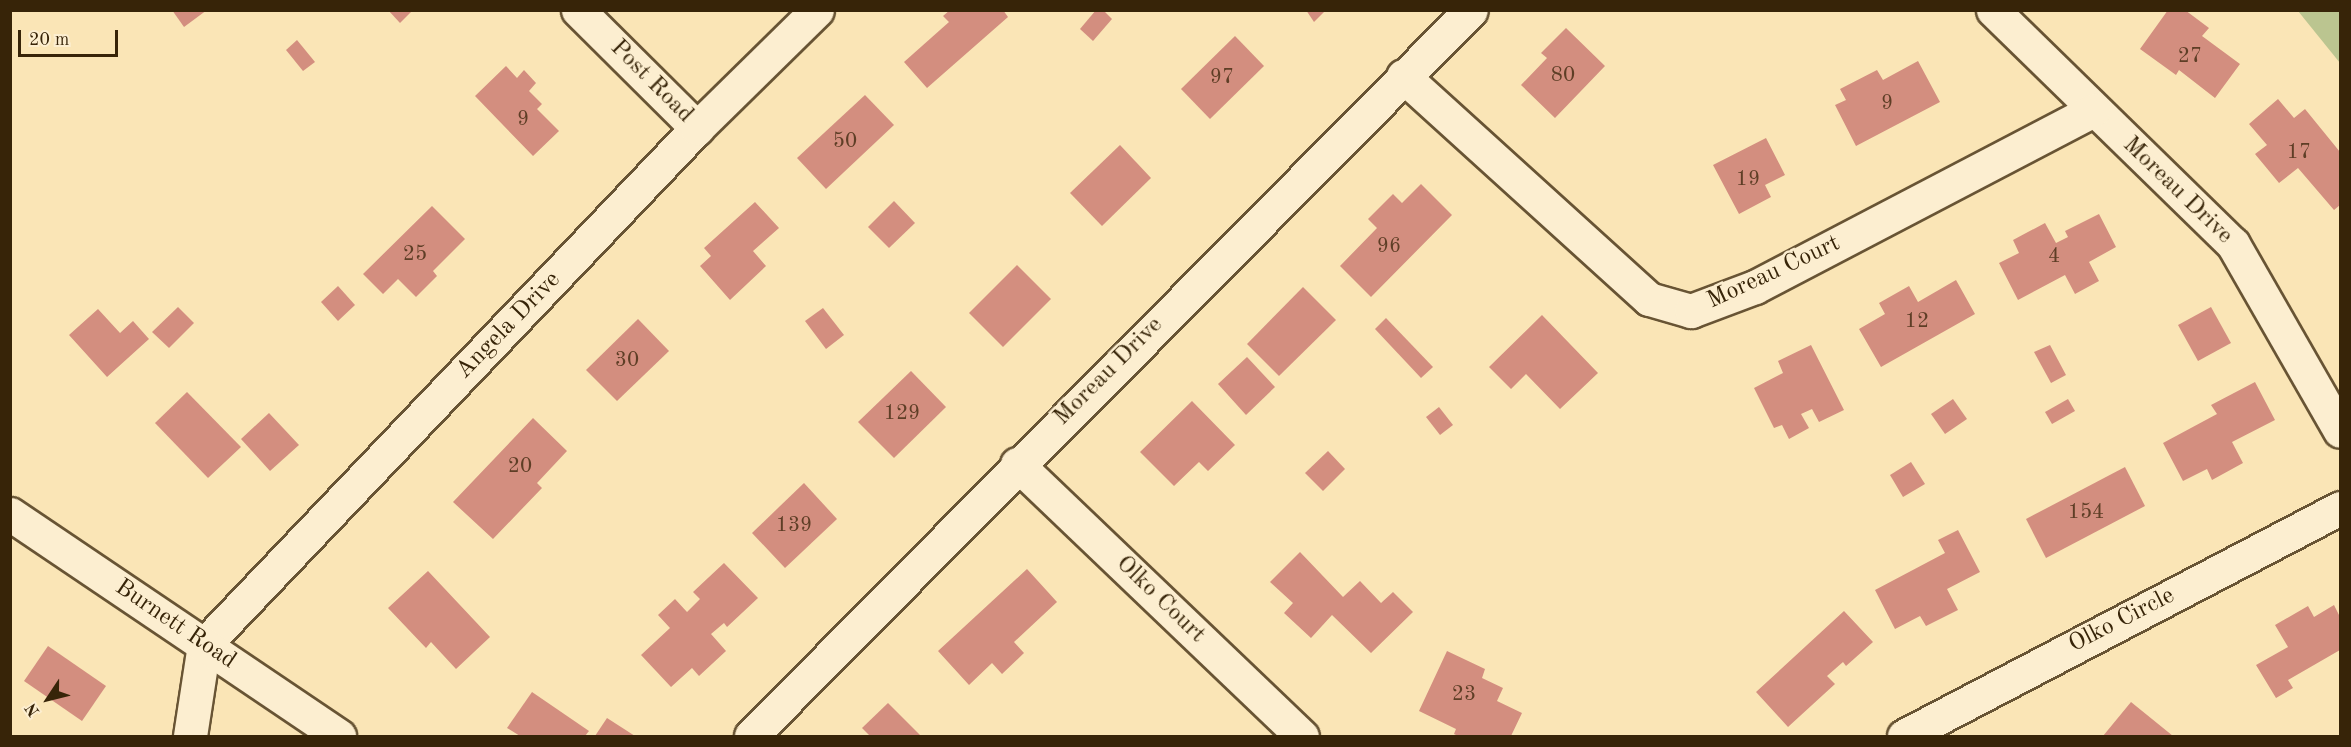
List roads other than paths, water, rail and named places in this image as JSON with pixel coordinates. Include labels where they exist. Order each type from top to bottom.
[{"type":"street","name":"Post Road","points":[[578,10],[697,128]]},
{"type":"street","name":"Angela Drive","points":[[204,645],[697,128],[817,10]]},
{"type":"street","name":"Moreau Drive","points":[[751,736],[1017,464],[1471,10]]},
{"type":"street","name":"Moreau Drive","points":[[1993,10],[2233,244],[2340,431]]},
{"type":"street","name":"Moreau Court","points":[[1403,76],[1649,299],[1691,311],[1755,287],[2094,110]]},
{"type":"street","name":"Olko Court","points":[[1017,464],[1302,736]]},
{"type":"street","name":"Olko Circle","points":[[1918,733],[2340,508]]},
{"type":"street","name":"Burnett Road","points":[[10,514],[339,736]]},
{"type":"street","points":[[190,736],[204,645]]}]
